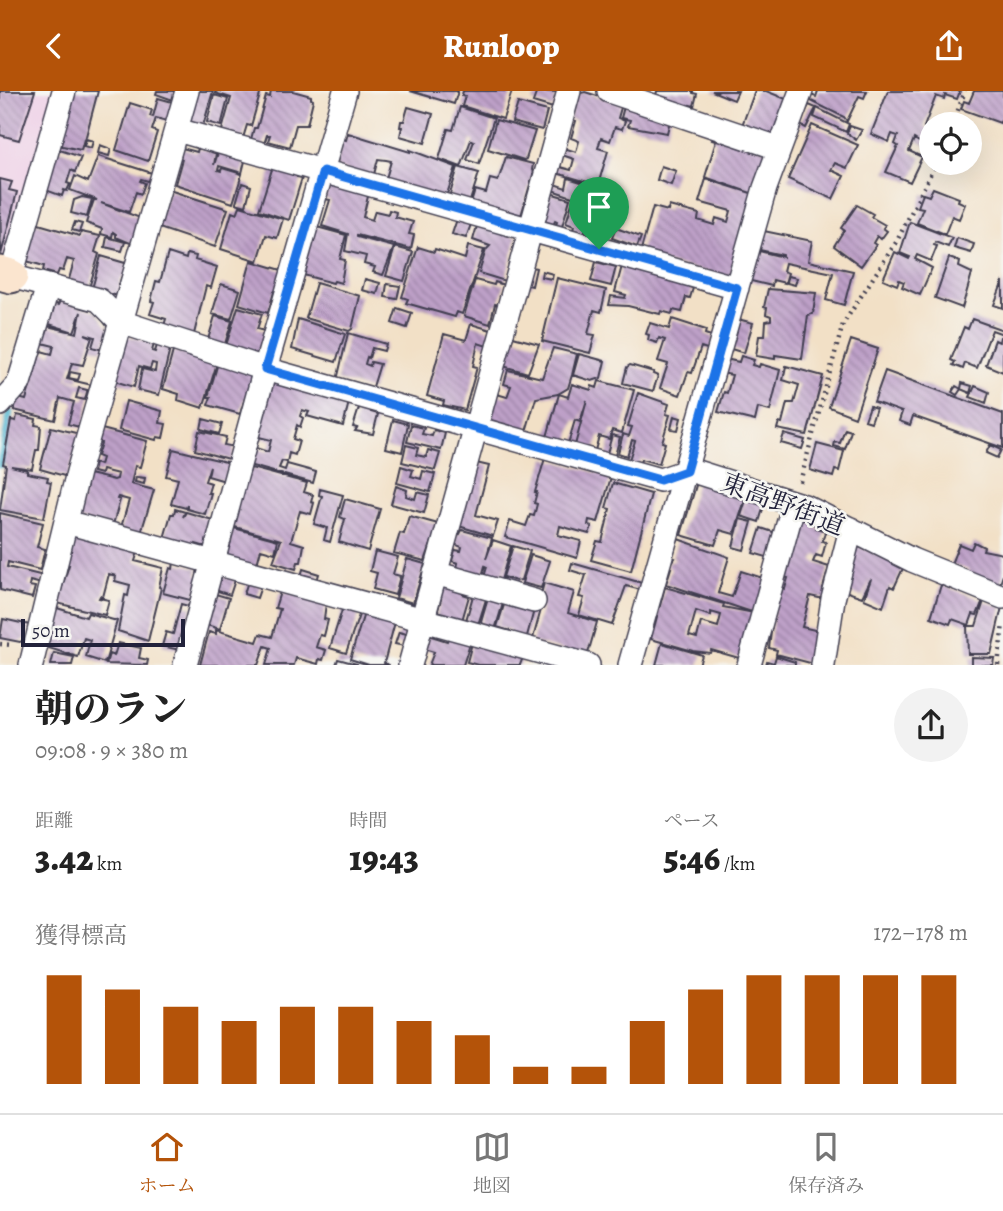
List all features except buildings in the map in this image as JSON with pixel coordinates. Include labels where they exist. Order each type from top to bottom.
[{"type":"street","points":[[6,275],[64,91]]},
{"type":"street","points":[[31,665],[78,472],[187,91]]},
{"type":"street","points":[[185,665],[265,369],[345,91]]},
{"type":"street","points":[[410,665],[569,91]]},
{"type":"street","points":[[609,91],[636,95],[778,148]]},
{"type":"street","points":[[630,665],[778,148],[802,91]]},
{"type":"street","points":[[177,130],[737,288]]},
{"type":"street","name":"東高野街道","points":[[6,275],[99,300],[121,323],[265,369],[660,480],[690,470],[794,503],[912,560],[1003,597]]},
{"type":"street","points":[[0,404],[19,383],[48,286]]},
{"type":"street","points":[[749,665],[794,503]]},
{"type":"street","points":[[66,522],[588,665]]},
{"type":"street","points":[[823,665],[833,599],[851,529]]},
{"type":"street","points":[[435,573],[534,601]]},
{"type":"path","points":[[957,112],[965,91]]},
{"type":"path","points":[[794,503],[843,324],[897,241],[930,175]]},
{"type":"path","points":[[998,665],[1003,624]]},
{"type":"shaded area","points":[[0,91],[55,91],[3,268],[0,267]]},
{"type":"waterway","points":[[0,465],[10,413]]},
{"type":"route","points":[[323,171],[599,249],[737,288],[686,471],[660,480],[265,369],[323,171]]}]
